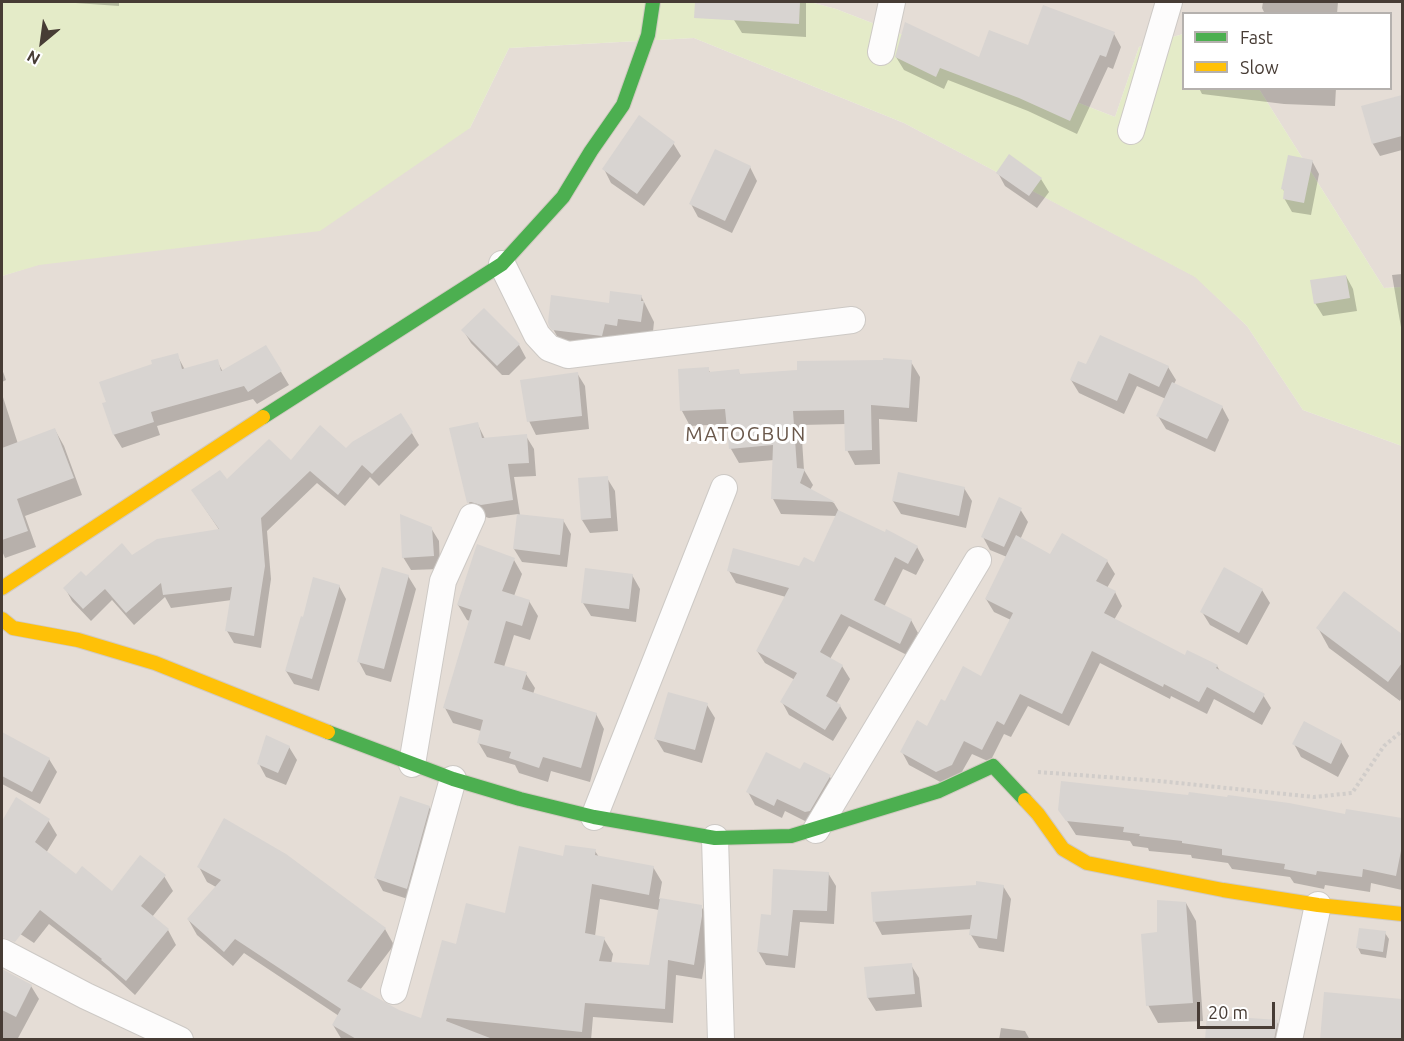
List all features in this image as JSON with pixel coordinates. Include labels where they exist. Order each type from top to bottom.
[{"type":"street","points":[[2,588],[149,490],[502,264],[563,197],[623,105],[648,35],[653,2]]},
{"type":"street","points":[[880,52],[892,2]]},
{"type":"street","points":[[1131,131],[1169,2]]},
{"type":"street","points":[[502,264],[537,335],[549,348],[568,355],[852,320]]},
{"type":"street","points":[[594,817],[724,488]]},
{"type":"street","points":[[412,764],[443,581],[472,517]]},
{"type":"street","points":[[816,830],[978,560]]},
{"type":"street","points":[[2,619],[13,628],[78,640],[155,663],[453,779],[520,799],[594,817],[715,838],[791,836],[939,791],[993,766],[1038,814],[1063,849],[1087,863],[1223,890],[1318,905],[1402,914]]},
{"type":"street","points":[[394,991],[453,779]]},
{"type":"street","points":[[715,838],[721,1040]]},
{"type":"street","points":[[1289,1040],[1318,905]]},
{"type":"street","points":[[2,952],[86,996],[180,1040]]},
{"type":"path","points":[[1033,771],[1314,797],[1352,793],[1384,746],[1402,731]]},
{"type":"shaded area","points":[[810,2],[1402,2],[1402,287],[1384,288],[1260,90],[1392,90],[1392,12],[1182,12],[1182,34],[1139,47],[1115,117],[836,9]]},
{"type":"shaded area","points":[[694,38],[904,123],[1196,277],[1247,326],[1303,410],[1402,446],[1402,1039],[2,1040],[2,276],[470,128],[509,48]]},
{"type":"green space","points":[[2,2],[810,2],[836,9],[1115,117],[1139,47],[1182,34],[1182,90],[1260,90],[1384,288],[1402,287],[1402,446],[1303,410],[1247,326],[1195,277],[904,123],[694,38],[509,48],[470,128],[320,231],[39,265],[2,276]]},
{"type":"building","points":[[695,2],[800,2],[799,24],[694,18]]},
{"type":"building","points":[[1043,5],[1115,32],[1106,57],[1100,55],[1070,121],[1019,98],[940,68],[936,77],[895,57],[905,22],[979,57],[989,30],[1028,45]]},
{"type":"building","points":[[1402,95],[1402,136],[1372,144],[1361,106]]},
{"type":"building","points":[[639,115],[675,142],[637,194],[602,169]]},
{"type":"building","points":[[715,149],[751,166],[725,221],[689,204]]},
{"type":"building","points":[[1009,154],[1042,178],[1029,196],[996,173]]},
{"type":"building","points":[[1288,155],[1313,160],[1304,203],[1283,199],[1284,190],[1281,189]]},
{"type":"building","points":[[1346,275],[1350,298],[1314,304],[1310,280]]},
{"type":"building","points":[[610,291],[642,295],[641,301],[644,301],[641,322],[618,319],[617,326],[605,324],[602,336],[552,330],[549,326],[551,295],[609,303]]},
{"type":"building","points":[[484,308],[520,344],[497,366],[461,330]]},
{"type":"building","points":[[1100,335],[1169,366],[1159,387],[1129,373],[1117,401],[1070,380],[1078,361],[1086,364]]},
{"type":"building","points":[[266,345],[282,371],[248,392],[244,386],[151,412],[154,422],[113,435],[102,403],[106,402],[99,382],[152,364],[151,360],[178,353],[182,369],[218,359],[221,371]]},
{"type":"building","points":[[883,358],[912,360],[909,408],[871,405],[872,450],[845,451],[844,410],[793,411],[797,468],[805,469],[800,483],[835,502],[771,499],[773,445],[729,449],[725,409],[680,411],[678,369],[709,367],[709,372],[739,369],[740,374],[797,370],[797,361],[883,360]]},
{"type":"building","points":[[578,372],[582,416],[527,422],[520,380]]},
{"type":"building","points":[[1172,382],[1223,406],[1207,439],[1156,416]]},
{"type":"building","points":[[401,413],[413,432],[372,474],[362,465],[338,495],[310,471],[261,518],[265,566],[254,636],[225,631],[232,587],[163,595],[161,583],[126,613],[105,589],[83,609],[63,588],[81,571],[86,576],[122,543],[132,555],[157,539],[219,529],[191,490],[220,470],[227,479],[269,439],[291,460],[320,425],[346,448],[352,442]]},
{"type":"building","points":[[478,422],[482,438],[527,434],[529,463],[508,464],[513,500],[481,505],[467,503],[449,428]]},
{"type":"building","points":[[55,428],[74,478],[17,499],[28,531],[2,540],[2,448]]},
{"type":"building","points":[[898,472],[965,487],[959,516],[892,501]]},
{"type":"building","points":[[608,476],[611,518],[581,520],[578,478]]},
{"type":"building","points":[[999,497],[1022,508],[1004,547],[981,537]]},
{"type":"building","points":[[838,510],[885,532],[886,529],[918,546],[908,564],[895,557],[874,600],[912,619],[900,644],[841,614],[820,652],[843,665],[826,696],[841,705],[825,730],[780,702],[797,673],[756,651],[789,588],[727,571],[733,548],[799,566],[804,557],[814,562]]},
{"type":"building","points":[[400,514],[432,527],[434,556],[402,558]]},
{"type":"building","points":[[517,514],[564,519],[560,555],[513,549]]},
{"type":"building","points":[[1062,533],[1108,560],[1096,581],[1116,591],[1104,613],[1185,655],[1187,650],[1218,665],[1216,668],[1265,694],[1254,713],[1207,687],[1199,702],[1164,684],[1163,687],[1092,651],[1062,714],[1020,694],[1004,725],[997,721],[982,750],[964,741],[952,765],[936,772],[900,752],[917,720],[927,726],[941,699],[945,701],[963,666],[981,676],[1013,613],[985,599],[1016,535],[1050,554]]},
{"type":"building","points":[[477,544],[515,558],[502,591],[530,600],[522,626],[506,621],[494,663],[527,672],[522,689],[597,713],[581,768],[543,757],[539,768],[509,758],[511,752],[477,743],[483,720],[443,708],[472,610],[457,605]]},
{"type":"building","points":[[382,567],[409,575],[384,669],[357,662]]},
{"type":"building","points":[[1224,567],[1263,589],[1239,633],[1200,612]]},
{"type":"building","points":[[585,568],[633,574],[629,609],[581,603]]},
{"type":"building","points":[[313,577],[340,585],[312,679],[285,671],[301,616],[303,617]]},
{"type":"building","points":[[1344,591],[1402,634],[1402,663],[1388,682],[1316,628]]},
{"type":"building","points":[[668,692],[708,703],[695,750],[654,739]]},
{"type":"building","points":[[1304,721],[1342,741],[1331,764],[1292,744]]},
{"type":"building","points":[[2,732],[50,758],[32,792],[2,776]]},
{"type":"building","points":[[266,735],[290,746],[278,773],[257,764]]},
{"type":"building","points":[[766,752],[800,769],[804,762],[831,775],[810,811],[805,812],[777,799],[774,806],[746,792]]},
{"type":"building","points":[[1061,781],[1188,795],[1189,792],[1227,797],[1228,795],[1289,803],[1345,814],[1346,809],[1402,818],[1402,846],[1396,876],[1363,869],[1362,877],[1317,871],[1316,875],[1284,869],[1285,864],[1222,855],[1222,849],[1123,832],[1124,827],[1066,821],[1058,810]]},
{"type":"building","points":[[400,796],[430,806],[407,889],[374,878]]},
{"type":"building","points":[[16,797],[50,819],[35,842],[76,874],[82,866],[112,891],[140,855],[166,875],[141,906],[169,929],[126,981],[40,910],[15,942],[2,937],[2,821]]},
{"type":"building","points":[[224,818],[286,854],[386,928],[347,981],[399,1010],[421,1018],[442,940],[456,944],[466,903],[505,913],[519,846],[563,856],[565,845],[596,849],[595,855],[654,866],[649,895],[592,884],[585,933],[605,937],[599,961],[649,965],[660,898],[702,905],[694,965],[668,960],[665,1009],[585,1003],[582,1032],[447,1018],[446,1021],[490,1038],[490,1040],[358,1040],[332,1025],[341,1009],[235,939],[224,952],[187,919],[221,880],[197,867]]},
{"type":"building","points":[[773,869],[829,872],[827,911],[793,910],[788,956],[757,952],[761,914],[771,915]]},
{"type":"building","points":[[976,881],[1004,885],[997,939],[969,935],[972,915],[873,922],[871,892],[976,885]]},
{"type":"building","points":[[1157,900],[1186,902],[1193,1003],[1146,1006],[1141,934],[1157,932]]},
{"type":"building","points":[[1359,928],[1386,931],[1383,952],[1356,948]]},
{"type":"building","points":[[912,963],[915,994],[867,998],[864,967]]},
{"type":"building","points":[[2,969],[32,985],[16,1017],[2,1010]]},
{"type":"building","points":[[1324,992],[1402,999],[1402,1040],[1320,1040]]},
{"type":"building","points":[[1207,1015],[1278,1020],[1274,1040],[1205,1040]]},
{"type":"traffic: fast","points":[[263,417],[502,264],[563,197],[623,105],[648,35],[653,2]]},
{"type":"traffic: fast","points":[[328,732],[453,779],[520,799],[594,817],[715,838],[791,836],[939,791],[993,766],[1025,800]]},
{"type":"traffic: slow","points":[[2,588],[263,417]]},
{"type":"traffic: slow","points":[[2,619],[13,628],[78,640],[155,663],[328,732]]},
{"type":"traffic: slow","points":[[1025,800],[1063,849],[1087,863],[1223,890],[1318,905],[1402,914]]},
{"type":"district","name":"MATOGBUN","points":[[746,434]]}]
